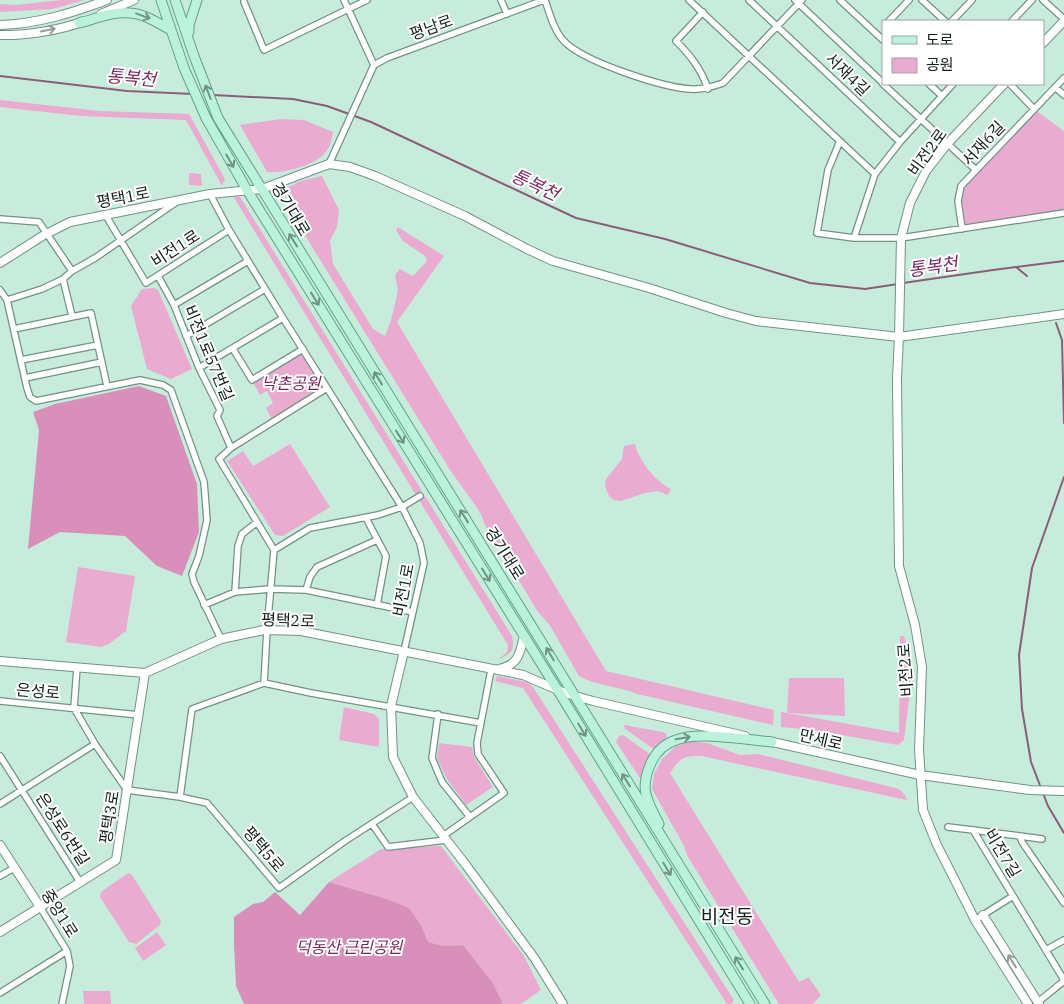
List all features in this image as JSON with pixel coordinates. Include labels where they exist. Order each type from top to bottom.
[{"type":"main road","points":[[161,0],[171,30]]},
{"type":"main road","points":[[175,0],[189,40]]},
{"type":"main road","points":[[189,40],[189,25],[197,0]]},
{"type":"main road","points":[[79,23],[121,12],[130,12],[151,19],[171,30]]},
{"type":"main road","name":"경기대로","points":[[171,30],[184,68],[206,118],[247,190],[750,1004]]},
{"type":"main road","name":"경기대로","points":[[189,40],[218,118],[765,1004]]},
{"type":"main road","points":[[669,850],[667,838],[646,798],[644,784],[654,756],[663,747],[676,739],[691,737],[772,742]]},
{"type":"street","points":[[0,24],[19,24],[46,19],[77,11],[107,0]]},
{"type":"street","points":[[0,35],[15,35],[79,23],[134,0]]},
{"type":"street","points":[[329,164],[374,65],[344,0]]},
{"type":"street","points":[[245,1],[264,50],[367,0]]},
{"type":"street","points":[[501,0],[507,14]]},
{"type":"street","points":[[545,0],[554,27],[566,43],[585,56],[650,80],[689,89],[708,89],[723,83],[778,26],[799,1],[882,83]]},
{"type":"street","name":"평남로","points":[[374,65],[387,58],[545,0]]},
{"type":"street","points":[[689,0],[874,174]]},
{"type":"street","name":"서재4길","points":[[749,0],[900,142]]},
{"type":"street","points":[[890,20],[909,0]]},
{"type":"street","points":[[922,0],[944,20]]},
{"type":"street","points":[[953,20],[972,0]]},
{"type":"street","points":[[1013,20],[1032,0]]},
{"type":"street","points":[[1043,0],[1064,20],[1044,42]]},
{"type":"street","points":[[844,1],[882,39]]},
{"type":"street","points":[[703,12],[676,41],[692,57],[702,72],[708,89]]},
{"type":"street","points":[[877,35],[882,29]]},
{"type":"street","name":"서재6길","points":[[962,229],[958,201],[961,186],[1064,78]]},
{"type":"street","points":[[884,85],[976,170]]},
{"type":"street","points":[[930,85],[941,95]]},
{"type":"street","points":[[854,238],[874,174],[941,95],[952,85]]},
{"type":"street","name":"비전2로","points":[[1003,85],[947,144],[926,171],[910,203],[901,238],[900,337],[896,378],[899,566],[915,625],[922,667],[919,750],[923,810],[937,845],[974,920],[1028,1004]]},
{"type":"street","points":[[1011,85],[1034,109]]},
{"type":"street","points":[[1056,87],[1064,95]]},
{"type":"street","points":[[840,141],[828,170],[817,233],[854,238],[901,238],[1064,213]]},
{"type":"street","points":[[262,190],[329,164],[350,167],[375,176],[465,216],[553,261],[649,288],[756,322],[900,337],[1064,314]]},
{"type":"street","name":"평택1로","points":[[0,263],[48,233],[70,222],[210,194],[262,190]]},
{"type":"street","points":[[210,194],[229,230]]},
{"type":"street","points":[[7,300],[42,290],[63,279],[72,271],[121,241],[180,200]]},
{"type":"street","points":[[105,214],[121,241]]},
{"type":"street","points":[[0,219],[39,222],[72,271]]},
{"type":"street","name":"비전1로","points":[[121,241],[146,283],[229,230],[402,507],[420,543],[424,563],[404,651]]},
{"type":"street","points":[[174,305],[248,261]]},
{"type":"street","name":"비전1로57번길","points":[[158,276],[174,305],[220,410],[217,416],[232,448]]},
{"type":"street","points":[[63,279],[72,316]]},
{"type":"street","points":[[186,336],[265,289]]},
{"type":"street","points":[[0,290],[7,300],[30,397],[36,401],[140,380],[163,385],[171,390],[204,482],[207,520],[199,556],[192,574],[204,605],[221,639]]},
{"type":"street","points":[[14,329],[91,312],[107,386]]},
{"type":"street","points":[[200,368],[283,318]]},
{"type":"street","points":[[21,360],[98,345]]},
{"type":"street","points":[[233,349],[252,380],[303,349]]},
{"type":"street","points":[[25,378],[102,362]]},
{"type":"street","points":[[264,683],[274,550],[219,460],[232,448],[327,388]]},
{"type":"street","points":[[274,550],[310,528],[366,518],[402,507],[420,496]]},
{"type":"street","points":[[366,518],[386,556],[377,605]]},
{"type":"street","points":[[234,592],[238,546],[242,534],[256,523]]},
{"type":"street","points":[[306,590],[310,577],[317,567],[377,540]]},
{"type":"street","points":[[204,605],[234,592],[270,588],[306,590],[412,612]]},
{"type":"street","name":"평택2로","points":[[0,661],[145,673],[221,639],[267,630],[301,631],[523,675],[574,696]]},
{"type":"street","points":[[372,824],[388,847],[444,838],[504,793],[478,754],[477,743],[492,670],[508,667],[516,661],[524,636]]},
{"type":"street","points":[[404,651],[391,706],[393,757],[413,797],[535,959],[563,1004]]},
{"type":"street","name":"은성로","points":[[74,708],[77,667]]},
{"type":"street","name":"평택3로","points":[[0,932],[116,860],[145,673]]},
{"type":"street","points":[[180,797],[192,709],[264,683],[481,723]]},
{"type":"street","name":"만세로","points":[[574,696],[593,702],[920,775],[1030,790],[1060,790]]},
{"type":"street","name":"은성로","points":[[0,701],[139,715]]},
{"type":"street","points":[[74,708],[95,744],[127,790]]},
{"type":"street","points":[[438,714],[432,758],[442,782],[470,817]]},
{"type":"street","name":"은성로6번길","points":[[0,804],[95,744]]},
{"type":"street","name":"은성로6번길","points":[[0,756],[80,882]]},
{"type":"street","name":"평택5로","points":[[127,790],[180,797],[207,803],[279,888],[350,837],[413,797]]},
{"type":"street","points":[[948,827],[973,830]]},
{"type":"street","name":"비전7길","points":[[973,830],[1020,836],[1022,842],[1064,903]]},
{"type":"street","name":"비전7길","points":[[973,830],[1064,980],[1039,1003]]},
{"type":"street","points":[[1020,836],[1042,839]]},
{"type":"street","name":"중앙1로","points":[[0,844],[67,951],[70,966],[62,1004]]},
{"type":"street","points":[[0,876],[14,868]]},
{"type":"street","name":"비전7길","points":[[974,920],[1013,896]]},
{"type":"street","points":[[983,915],[1039,1003]]},
{"type":"street","points":[[1046,950],[1064,940]]},
{"type":"street","points":[[0,993],[67,951]]},
{"type":"green space","points":[[62,0],[85,0],[52,9],[0,12],[0,4],[15,5]]},
{"type":"green space","points":[[0,100],[100,111],[189,114],[225,179],[222,186],[186,120],[81,116],[0,107]]},
{"type":"green space","points":[[1034,109],[1064,131],[1064,213],[962,229],[958,201],[961,186]]},
{"type":"green space","points":[[280,119],[304,120],[333,132],[326,152],[318,160],[298,168],[279,172],[267,172],[240,125]]},
{"type":"green space","points":[[189,173],[201,174],[202,186],[189,185]]},
{"type":"green space","points":[[322,176],[339,210],[337,227],[330,241],[333,264],[373,329],[385,336],[398,291],[395,275],[400,269],[413,276],[427,261],[425,256],[403,241],[396,230],[398,227],[444,256],[397,322],[606,671],[774,710],[773,725],[637,694],[593,682],[579,676],[549,624],[538,612],[485,525],[480,512],[450,470],[306,237],[303,225],[284,194],[286,188],[301,181]]},
{"type":"green space","points":[[233,196],[240,197],[422,491],[416,495]]},
{"type":"green space","points":[[154,288],[158,290],[192,369],[171,379],[147,369],[131,306],[142,289]]},
{"type":"green space","name":"낙촌공원","points":[[299,353],[304,355],[323,387],[322,390],[272,420],[266,408],[273,403],[267,391],[260,395],[253,382]]},
{"type":"green space","points":[[139,386],[166,396],[197,484],[199,532],[182,576],[157,566],[125,536],[60,532],[28,549],[39,430],[33,412],[55,404]]},
{"type":"green space","points":[[290,444],[330,507],[283,536],[275,535],[227,461],[243,451],[253,466]]},
{"type":"green space","points":[[635,444],[648,470],[671,489],[668,495],[657,491],[621,501],[614,500],[609,496],[605,486],[606,479],[622,459],[624,446]]},
{"type":"green space","points":[[425,496],[512,636],[512,651],[499,659],[507,652],[508,645],[419,500]]},
{"type":"green space","points":[[78,567],[135,576],[126,631],[109,644],[101,647],[66,642]]},
{"type":"green space","points":[[900,636],[904,636],[908,650],[910,675],[904,740],[898,745],[813,730],[781,727],[781,712],[899,733]]},
{"type":"green space","points":[[497,676],[527,682],[533,687],[734,1000],[731,1004],[727,1004],[523,688],[495,681]]},
{"type":"green space","points":[[789,678],[844,678],[845,716],[787,713]]},
{"type":"green space","points":[[344,707],[374,714],[379,719],[379,747],[339,740]]},
{"type":"green space","points":[[624,725],[663,732],[667,734],[667,737],[655,750],[625,729]]},
{"type":"green space","points":[[623,735],[651,755],[640,778],[616,742],[619,736]]},
{"type":"green space","points":[[686,741],[707,743],[740,755],[758,754],[899,789],[905,795],[907,800],[701,756],[683,758],[670,773],[799,982],[809,978],[821,995],[813,1004],[779,1004],[688,857],[683,844],[652,789],[654,774],[662,759],[675,747]]},
{"type":"green space","points":[[439,743],[472,747],[474,757],[493,787],[466,805],[447,779],[437,759]]},
{"type":"green space","points":[[441,846],[524,956],[541,990],[521,1004],[503,1004],[493,983],[463,945],[444,946],[428,942],[422,927],[387,899],[329,882],[381,849]]},
{"type":"green space","points":[[128,873],[132,875],[161,921],[160,925],[136,944],[129,942],[100,897],[101,892]]},
{"type":"green space","name":"덕동산 근린공원","points":[[329,882],[387,899],[409,908],[422,927],[428,942],[444,946],[463,945],[493,983],[503,1004],[244,1004],[236,986],[234,917],[253,904],[263,902],[275,892],[300,915]]},
{"type":"green space","points":[[157,932],[166,945],[143,961],[135,948]]},
{"type":"green space","points":[[83,991],[110,991],[111,1004],[84,1004]]},
{"type":"waterway","name":"통복천","points":[[0,76],[127,91],[193,94]]},
{"type":"waterway","name":"통복천","points":[[213,95],[293,99],[327,106],[371,122],[576,218],[665,239],[810,283],[865,289],[898,284]]},
{"type":"waterway","name":"통복천","points":[[903,283],[1064,261]]},
{"type":"waterway","points":[[1016,267],[1027,276]]},
{"type":"waterway","points":[[1056,323],[1062,340],[1064,423]]},
{"type":"waterway","points":[[1041,788],[1031,762],[1022,709],[1019,655],[1032,568],[1064,477]]},
{"type":"waterway","points":[[1043,793],[1048,806],[1064,833]]},
{"type":"district","name":"비전동","points":[[727,916]]}]
